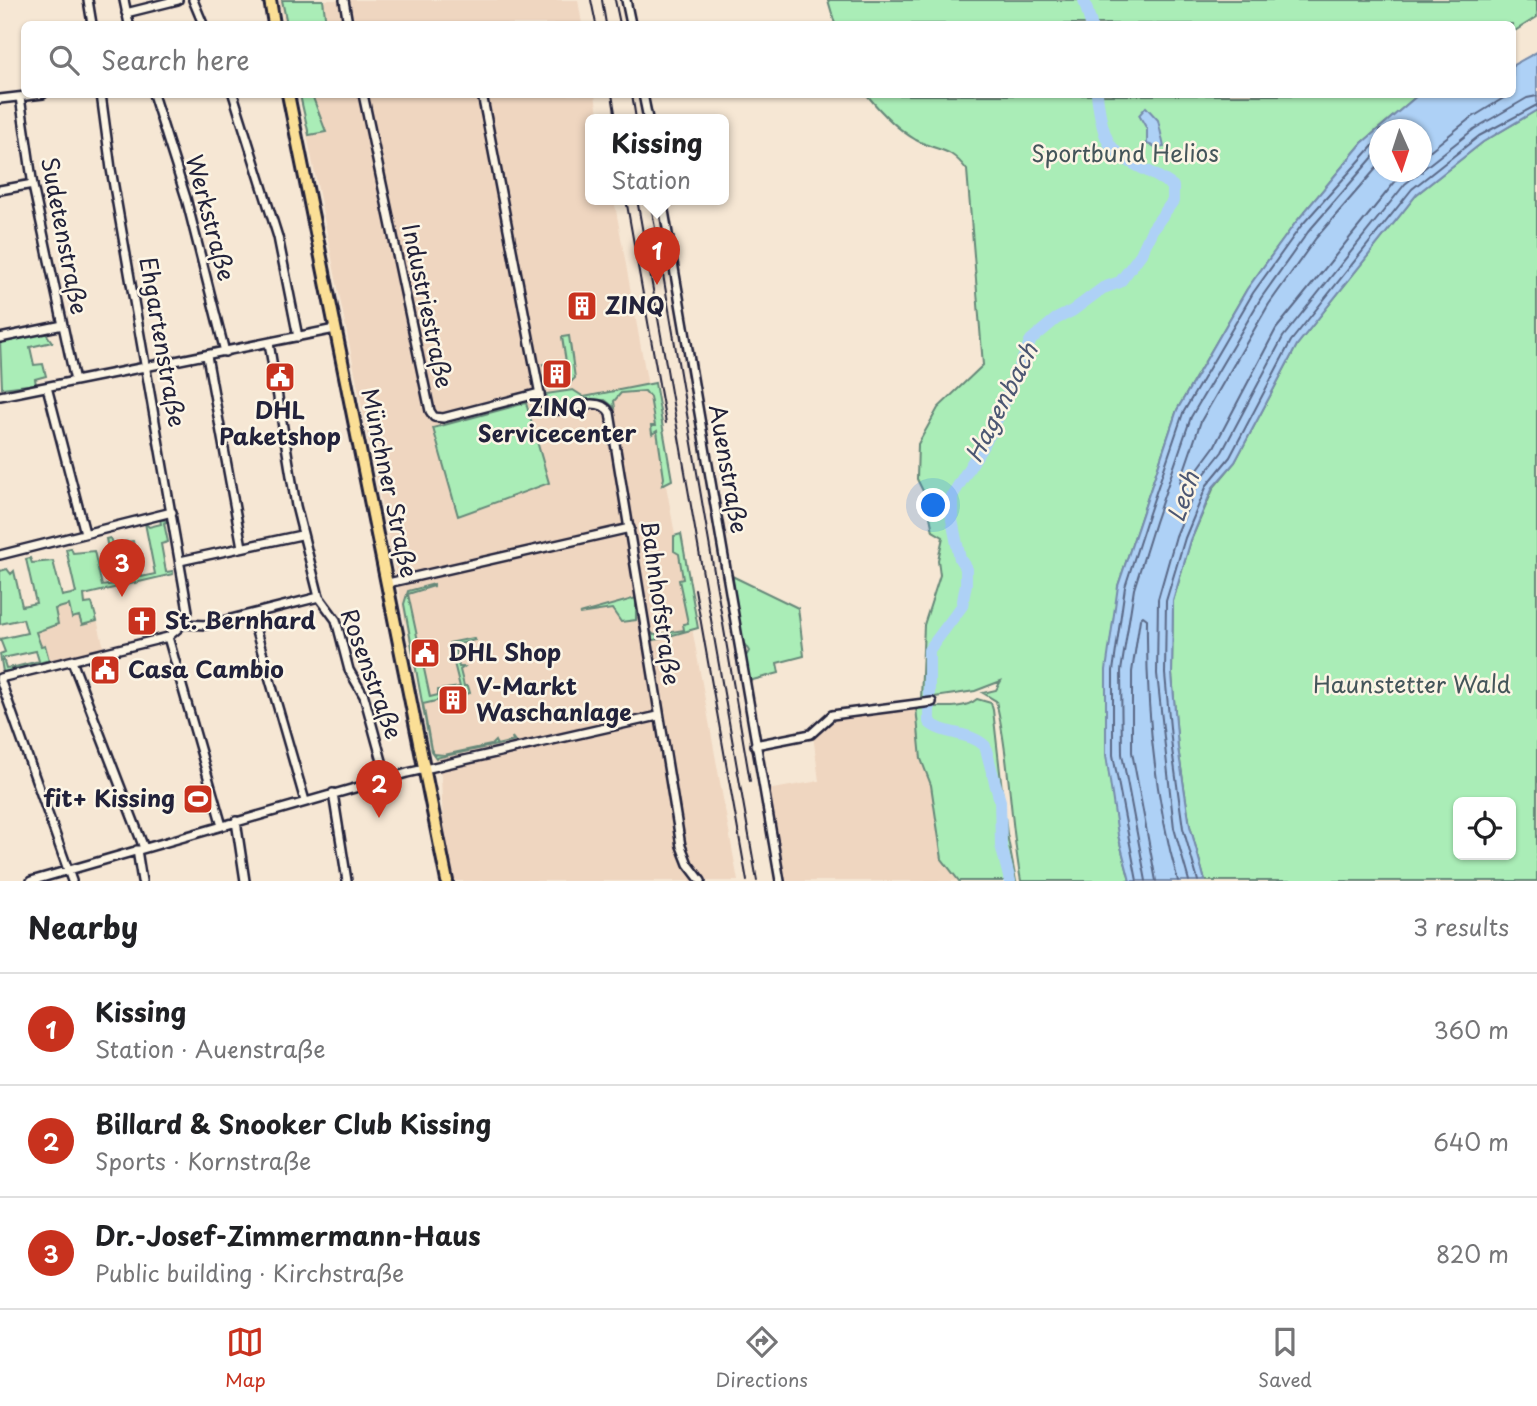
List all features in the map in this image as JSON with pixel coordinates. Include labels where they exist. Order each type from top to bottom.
[{"type":"main road","points":[[270,0],[274,21]]},
{"type":"main road","name":"Münchner Straße","points":[[289,98],[447,881]]},
{"type":"street","points":[[88,0],[92,21]]},
{"type":"street","points":[[124,0],[129,21]]},
{"type":"street","points":[[126,13],[178,0]]},
{"type":"street","points":[[193,0],[202,21]]},
{"type":"street","points":[[344,0],[348,21]]},
{"type":"street","points":[[626,0],[630,21]]},
{"type":"street","points":[[0,99],[20,97]]},
{"type":"street","name":"Sudetenstraße","points":[[20,97],[75,381]]},
{"type":"street","name":"Ehgartenstraße","points":[[102,98],[112,177],[186,596],[188,611],[183,624]]},
{"type":"street","name":"Werkstraße","points":[[154,98],[186,198],[225,352]]},
{"type":"street","points":[[234,98],[278,237],[298,337]]},
{"type":"street","name":"Industriestraße","points":[[364,98],[430,411],[434,417],[443,418],[540,392]]},
{"type":"street","points":[[483,98],[540,392]]},
{"type":"street","points":[[0,190],[36,185]]},
{"type":"street","name":"Auenstraße","points":[[663,205],[780,881]]},
{"type":"street","points":[[0,338],[63,325]]},
{"type":"street","points":[[0,396],[335,329]]},
{"type":"street","points":[[269,343],[302,535],[319,597]]},
{"type":"street","points":[[207,356],[242,547]]},
{"type":"street","points":[[47,387],[85,533]]},
{"type":"street","name":"Bahnhofstraße","points":[[540,392],[543,405],[552,411],[599,403],[606,406],[630,528],[658,716],[681,846],[688,864],[701,881]]},
{"type":"street","points":[[0,545],[1,555],[172,512]]},
{"type":"street","points":[[388,583],[630,528]]},
{"type":"street","points":[[180,561],[302,535]]},
{"type":"street","name":"Rosenstraße","points":[[183,624],[197,626],[319,597],[336,620],[349,670],[364,696],[387,779]]},
{"type":"street","points":[[251,614],[305,802]]},
{"type":"street","points":[[72,881],[0,679],[167,636],[183,624]]},
{"type":"street","points":[[167,636],[222,826]]},
{"type":"street","points":[[72,661],[141,849],[142,881]]},
{"type":"street","points":[[755,746],[811,734],[832,715],[932,702]]},
{"type":"street","points":[[31,881],[333,793],[658,716]]},
{"type":"street","points":[[333,793],[347,881]]},
{"type":"street","points":[[236,821],[244,881]]},
{"type":"shaded area","points":[[279,0],[578,0],[582,21],[283,21]]},
{"type":"shaded area","points":[[300,98],[596,98],[598,114],[585,114],[585,205],[615,205],[738,881],[454,881],[443,828],[441,776],[431,750]]},
{"type":"shaded area","points":[[85,595],[87,604],[93,603],[104,648],[47,662],[28,608]]},
{"type":"shaded area","points":[[916,707],[921,759],[931,785],[937,815],[961,881],[783,881],[767,790],[819,781],[813,735],[835,717]]},
{"type":"green space","points":[[282,0],[323,0],[326,21],[286,21]]},
{"type":"green space","points":[[828,0],[1537,0],[1537,17],[1516,30],[1516,21],[834,21]]},
{"type":"green space","points":[[301,98],[313,98],[326,132],[309,135]]},
{"type":"green space","name":"Sportbund Helios","points":[[870,98],[1414,98],[1390,119],[1369,119],[1369,137],[1296,222],[1247,289],[1177,410],[1118,586],[1118,835],[1130,881],[1021,881],[1001,723],[996,701],[983,693],[996,690],[1001,681],[975,691],[921,699],[924,625],[940,575],[938,560],[943,537],[933,531],[926,497],[917,479],[918,444],[938,408],[983,365],[967,170],[949,153],[924,144],[902,131]]},
{"type":"green space","name":"Haunstetter Wald","points":[[1537,110],[1537,881],[1205,881],[1190,826],[1178,748],[1172,674],[1173,601],[1191,540],[1214,487],[1235,462],[1297,345],[1417,194],[1483,142]]},
{"type":"green space","points":[[45,332],[52,342],[30,347],[34,365],[43,364],[46,376],[35,379],[36,384],[2,388],[0,341]]},
{"type":"green space","points":[[569,336],[575,378],[570,383],[549,386],[545,383],[567,379],[564,369],[547,372],[543,364],[566,362],[562,337]]},
{"type":"green space","points":[[655,383],[672,480],[662,485],[664,478],[657,431],[652,434],[651,426],[655,426],[650,397],[645,391],[621,393],[614,401],[615,408],[605,400],[585,401],[584,398],[555,405],[548,401],[546,394],[573,390],[584,397]]},
{"type":"green space","points":[[526,403],[549,483],[458,516],[433,428]]},
{"type":"green space","points":[[160,519],[169,522],[164,523],[168,542],[161,544],[166,572],[173,571],[173,574],[84,595],[85,604],[92,603],[97,621],[82,625],[79,616],[72,618],[69,605],[55,609],[58,624],[36,632],[41,646],[45,645],[49,660],[16,670],[15,667],[39,661],[36,651],[3,658],[6,668],[14,667],[14,670],[3,672],[0,654],[5,652],[0,639],[27,633],[23,619],[0,624],[0,571],[7,569],[11,574],[14,571],[22,606],[36,603],[26,559],[30,558],[32,563],[53,561],[62,596],[76,593],[66,549],[71,548],[73,553],[94,551],[102,586],[116,584],[106,539],[110,538],[112,543],[133,541],[141,577],[155,574],[145,523],[149,527],[161,524]]},
{"type":"green space","points":[[681,534],[698,628],[651,641],[650,631],[654,635],[684,630],[683,624],[688,623],[679,580],[683,579],[679,554],[674,551],[674,536]]},
{"type":"green space","points":[[732,576],[798,608],[804,656],[777,663],[779,673],[749,681],[745,658],[749,651],[741,639]]},
{"type":"green space","points":[[434,584],[408,594],[430,697],[438,695],[438,690],[460,687],[449,643],[473,638],[475,640],[459,644],[459,649],[455,650],[459,667],[464,667],[460,670],[464,686],[468,686],[470,693],[423,704],[431,749],[434,754],[444,755],[491,745],[495,741],[497,745],[436,758],[431,751],[404,604],[408,591]]},
{"type":"green space","points":[[636,598],[636,620],[621,622],[612,609],[579,614]]},
{"type":"green space","points":[[977,699],[991,703],[993,710],[1007,834],[1016,881],[1012,881],[1003,845],[1001,802],[987,744],[964,734],[959,737],[981,745],[985,751],[998,801],[999,846],[1009,881],[959,881],[942,859],[931,785],[921,759],[916,707],[956,707]]},
{"type":"water","name":"Lech","points":[[1537,52],[1537,110],[1483,142],[1417,194],[1297,345],[1235,462],[1213,487],[1191,540],[1173,601],[1172,674],[1178,748],[1190,826],[1205,881],[1130,881],[1118,835],[1106,755],[1106,670],[1118,586],[1177,410],[1247,289],[1296,222],[1369,137],[1369,182],[1432,182],[1432,119],[1390,119],[1414,98],[1516,98],[1516,63]]},
{"type":"water","points":[[1146,107],[1158,120],[1164,147],[1147,144],[1147,129],[1139,115]]},
{"type":"waterway","name":"Hagenbach","points":[[1084,0],[1090,21]]},
{"type":"waterway","name":"Hagenbach","points":[[1010,881],[1001,845],[1000,801],[985,746],[979,741],[942,730],[929,722],[929,650],[962,606],[966,584],[966,568],[960,559],[952,520],[952,496],[993,429],[1031,340],[1056,319],[1072,311],[1103,288],[1120,282],[1141,254],[1152,230],[1173,201],[1173,186],[1118,154],[1111,146],[1100,117],[1098,98]]},
{"type":"railway","points":[[591,0],[595,21]]},
{"type":"railway","points":[[602,0],[606,21]]},
{"type":"railway","points":[[615,0],[619,21]]},
{"type":"railway","points":[[613,98],[615,114]]},
{"type":"railway","points":[[633,98],[635,114]]},
{"type":"railway","points":[[627,205],[666,423]]},
{"type":"railway","points":[[638,205],[757,881]]},
{"type":"railway","points":[[651,205],[750,781]]},
{"type":"railway","points":[[695,589],[747,881]]},
{"type":"place","name":"Kissing","points":[[657,285]]},
{"type":"place","name":"ZINQ","points":[[582,306]]},
{"type":"place","name":"ZINQ Servicecenter","points":[[557,374]]},
{"type":"place","name":"DHL Paketshop","points":[[280,377]]},
{"type":"place","name":"Dr.-Josef-Zimmermann-Haus","points":[[122,597]]},
{"type":"place","name":"St. Bernhard","points":[[142,621]]},
{"type":"place","name":"DHL Shop","points":[[425,653]]},
{"type":"place","name":"Casa Cambio","points":[[105,670]]},
{"type":"place","name":"V-Markt Waschanlage","points":[[453,700]]},
{"type":"place","name":"fit+ Kissing","points":[[198,799]]},
{"type":"place","name":"Billard & Snooker Club Kissing","points":[[379,818]]}]
